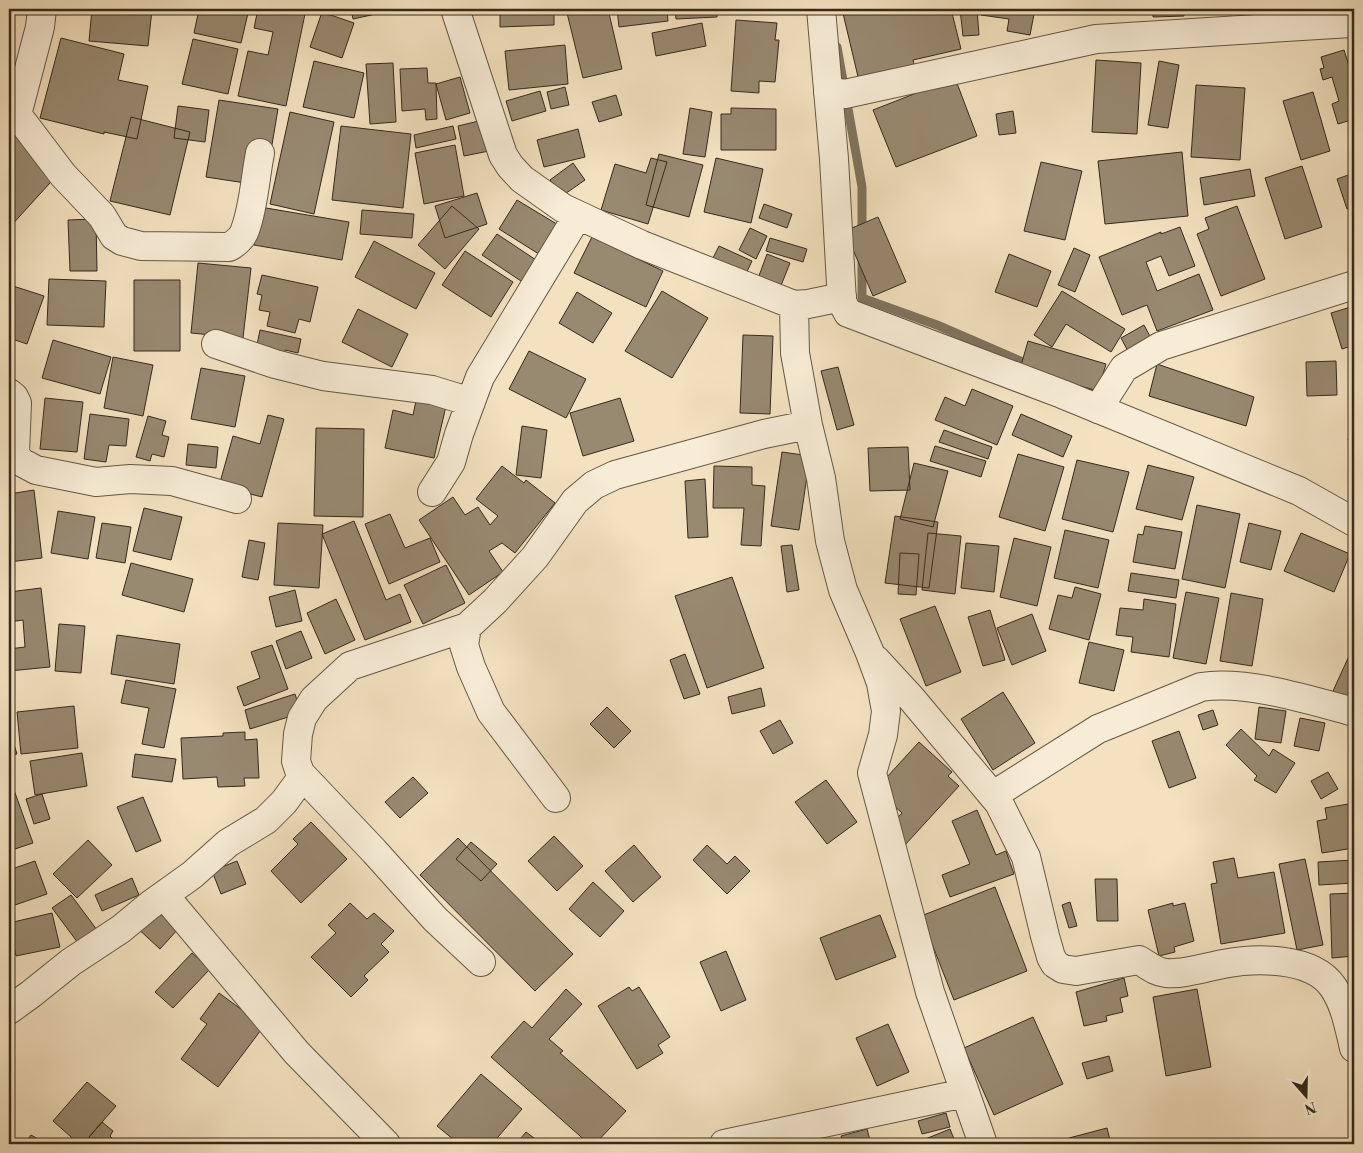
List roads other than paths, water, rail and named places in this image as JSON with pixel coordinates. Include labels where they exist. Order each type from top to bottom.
[{"type":"street","points":[[42,9],[40,27],[18,111],[19,117],[63,175],[102,216],[114,236],[122,241],[141,246],[229,247],[233,245],[244,232],[249,216],[260,153]]},
{"type":"street","points":[[455,9],[506,160],[522,179],[563,208],[642,245],[794,305],[808,304],[842,296]]},
{"type":"street","points":[[821,9],[834,159],[842,302],[852,315],[1098,409],[1299,491],[1354,522]]},
{"type":"street","points":[[828,91],[845,94],[1096,39],[1351,23]]},
{"type":"street","points":[[432,492],[451,462],[458,434],[480,377],[578,215]]},
{"type":"street","points":[[1098,409],[1124,368],[1161,346],[1354,285]]},
{"type":"street","points":[[794,305],[796,353],[808,424],[821,478],[830,541],[843,590],[881,683],[886,711],[883,735],[872,773],[930,992],[983,1144]]},
{"type":"street","points":[[216,344],[275,364],[323,376],[432,390],[471,402]]},
{"type":"street","points":[[9,393],[14,397],[16,403],[15,454],[21,462],[36,470],[96,482],[130,479],[172,481],[237,499]]},
{"type":"street","points":[[481,962],[435,919],[303,776],[296,764],[298,734],[302,718],[314,699],[350,666],[466,627],[496,601],[535,556],[575,501],[594,485],[615,474],[808,424]]},
{"type":"street","points":[[466,627],[464,645],[491,712],[556,798]]},
{"type":"street","points":[[870,653],[911,698],[999,803],[1026,857],[1045,936],[1055,964],[1063,969],[1076,971],[1139,960],[1151,968],[1167,973],[1238,962],[1274,962],[1303,965],[1316,970],[1333,986],[1346,1015],[1354,1048]]},
{"type":"street","points":[[999,803],[1000,793],[1003,789],[1098,729],[1201,686],[1214,684],[1245,687],[1284,694],[1354,712]]},
{"type":"street","points":[[9,1010],[71,962],[121,929],[192,875],[228,843],[266,820],[284,802],[303,776]]},
{"type":"street","points":[[164,895],[297,1053],[386,1144]]},
{"type":"street","points":[[739,1143],[965,1093]]},
{"type":"waterway","points":[[837,47],[862,187],[862,234]]},
{"type":"waterway","points":[[862,260],[862,298],[937,325],[1032,366]]},
{"type":"waterway","points":[[1070,382],[1104,396]]}]
